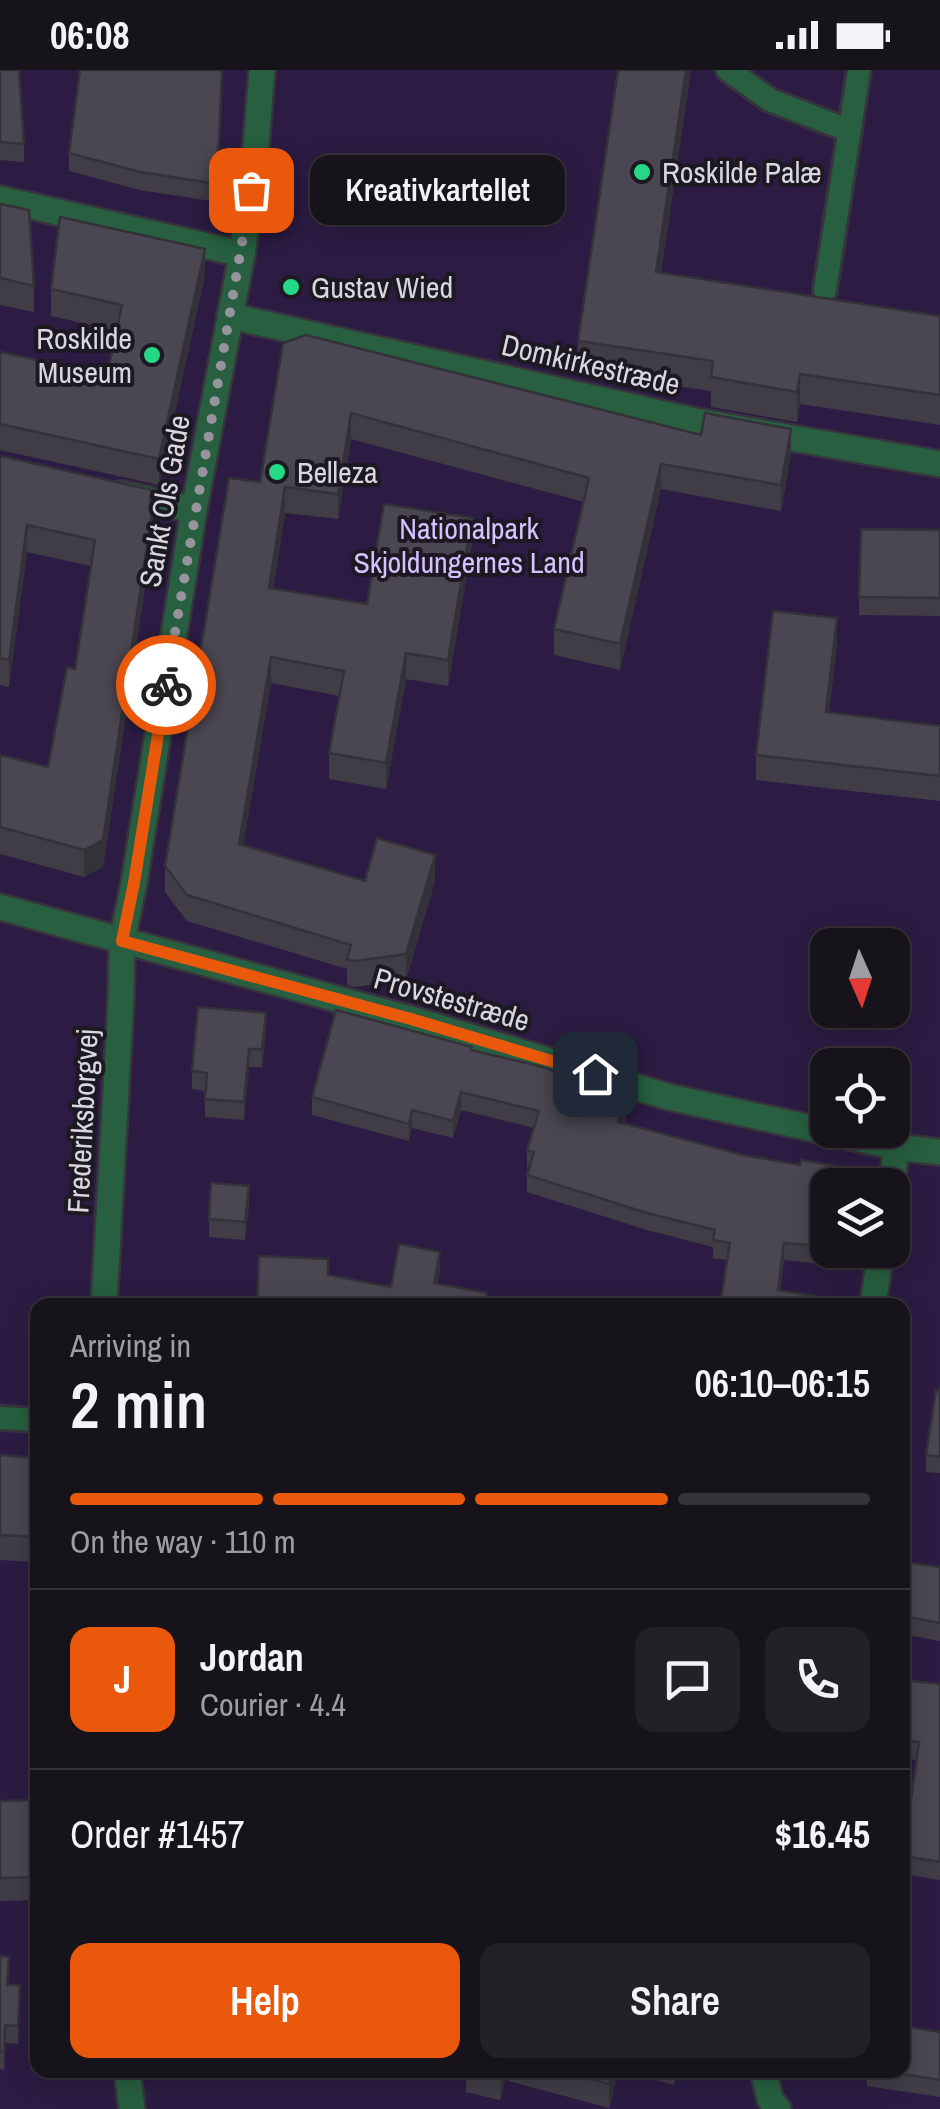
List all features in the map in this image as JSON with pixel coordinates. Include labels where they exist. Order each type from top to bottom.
[{"type":"street","name":"Sankt Ols Gade","points":[[122,941],[194,510],[242,254],[262,70]]},
{"type":"street","points":[[0,199],[242,254]]},
{"type":"street","name":"Domkirkestræde","points":[[230,316],[695,422],[940,464]]},
{"type":"street","points":[[97,488],[194,510]]},
{"type":"street","name":"Provstestræde","points":[[0,907],[411,1019],[668,1097],[810,1128]]},
{"type":"street","name":"Frederiksborgvej","points":[[104,1298],[122,941]]},
{"type":"street","name":"Provstestræde","points":[[906,1148],[940,1152]]},
{"type":"street","points":[[874,1298],[878,1268]]},
{"type":"street","points":[[128,2078],[132,2109]]},
{"type":"street","points":[[765,2078],[770,2099],[778,2109]]},
{"type":"lane","points":[[728,70],[770,100],[850,131]]},
{"type":"lane","points":[[825,290],[859,70]]},
{"type":"lane","points":[[0,1418],[30,1420]]},
{"type":"green space","name":"Nationalpark Skjoldungernes Land","points":[[0,70],[940,70],[940,2109],[0,2109]]},
{"type":"building","points":[[0,70],[19,70],[24,144],[0,142]]},
{"type":"building","points":[[80,70],[222,70],[219,142],[211,183],[140,172],[69,153]]},
{"type":"building","name":"Roskilde Palæ","points":[[618,70],[686,70],[656,272],[940,316],[940,395],[800,374],[797,392],[711,377],[713,361],[578,341]]},
{"type":"building","points":[[0,204],[29,210],[34,286],[0,278]]},
{"type":"building","name":"Roskilde Museum","points":[[60,217],[205,249],[159,459],[0,424],[0,352],[107,375],[122,305],[51,289]]},
{"type":"building","points":[[306,335],[701,435],[705,413],[791,429],[781,485],[661,464],[620,644],[554,629],[589,478],[351,413],[338,494],[285,487],[269,588],[367,604],[384,504],[472,518],[448,660],[406,653],[386,763],[329,753],[344,671],[271,657],[239,844],[365,881],[377,838],[435,855],[406,954],[356,961],[347,959],[351,945],[187,895],[165,866],[229,478],[260,482],[283,343]]},
{"type":"building","points":[[0,456],[152,490],[153,506],[103,840],[84,850],[0,827],[0,755],[48,767],[67,667],[75,669],[95,540],[27,525],[9,660],[0,658]]},
{"type":"building","points":[[861,529],[940,530],[940,598],[859,597]]},
{"type":"building","points":[[773,611],[837,618],[826,712],[940,726],[940,776],[756,755]]},
{"type":"building","points":[[198,1007],[266,1013],[262,1049],[249,1049],[244,1102],[205,1099],[207,1073],[192,1071]]},
{"type":"building","points":[[336,1010],[539,1066],[627,1095],[618,1122],[743,1155],[800,1165],[801,1160],[837,1166],[810,1168],[810,1245],[784,1243],[778,1290],[814,1298],[721,1298],[730,1243],[713,1240],[715,1230],[527,1175],[534,1152],[527,1150],[539,1111],[461,1092],[453,1121],[412,1110],[409,1124],[312,1097]]},
{"type":"building","points":[[211,1183],[249,1186],[245,1222],[209,1219]]},
{"type":"building","points":[[399,1244],[440,1252],[434,1283],[487,1293],[486,1298],[257,1298],[259,1256],[328,1259],[328,1275],[391,1287]]},
{"type":"building","points":[[940,1386],[940,1457],[926,1455],[936,1390],[939,1392]]},
{"type":"building","points":[[0,1455],[30,1457],[30,1537],[0,1535]]},
{"type":"building","points":[[911,1563],[940,1567],[940,1623],[910,1617]]},
{"type":"building","points":[[910,1681],[940,1684],[940,1862],[910,1857],[910,1806],[919,1742],[910,1741]]},
{"type":"building","points":[[30,1800],[30,1877],[0,1878],[0,1801]]},
{"type":"building","points":[[0,1956],[9,1957],[7,1985],[20,1985],[18,2026],[5,2025],[4,2052],[0,2051]]},
{"type":"building","points":[[910,2027],[940,2032],[940,2080],[910,2075]]},
{"type":"building","points":[[587,2078],[611,2078],[609,2084]]},
{"type":"way so far","points":[[166,685],[251,190]]},
{"type":"place","name":"Roskilde Palæ","points":[[642,172]]},
{"type":"place","name":"Kreativkartellet","points":[[251,190]]},
{"type":"place","name":"Gustav Wied","points":[[291,287]]},
{"type":"place","name":"Roskilde Museum","points":[[152,355]]},
{"type":"place","name":"Belleza","points":[[277,472]]},
{"type":"route","points":[[166,685],[122,941],[411,1019],[595,1074]]}]
